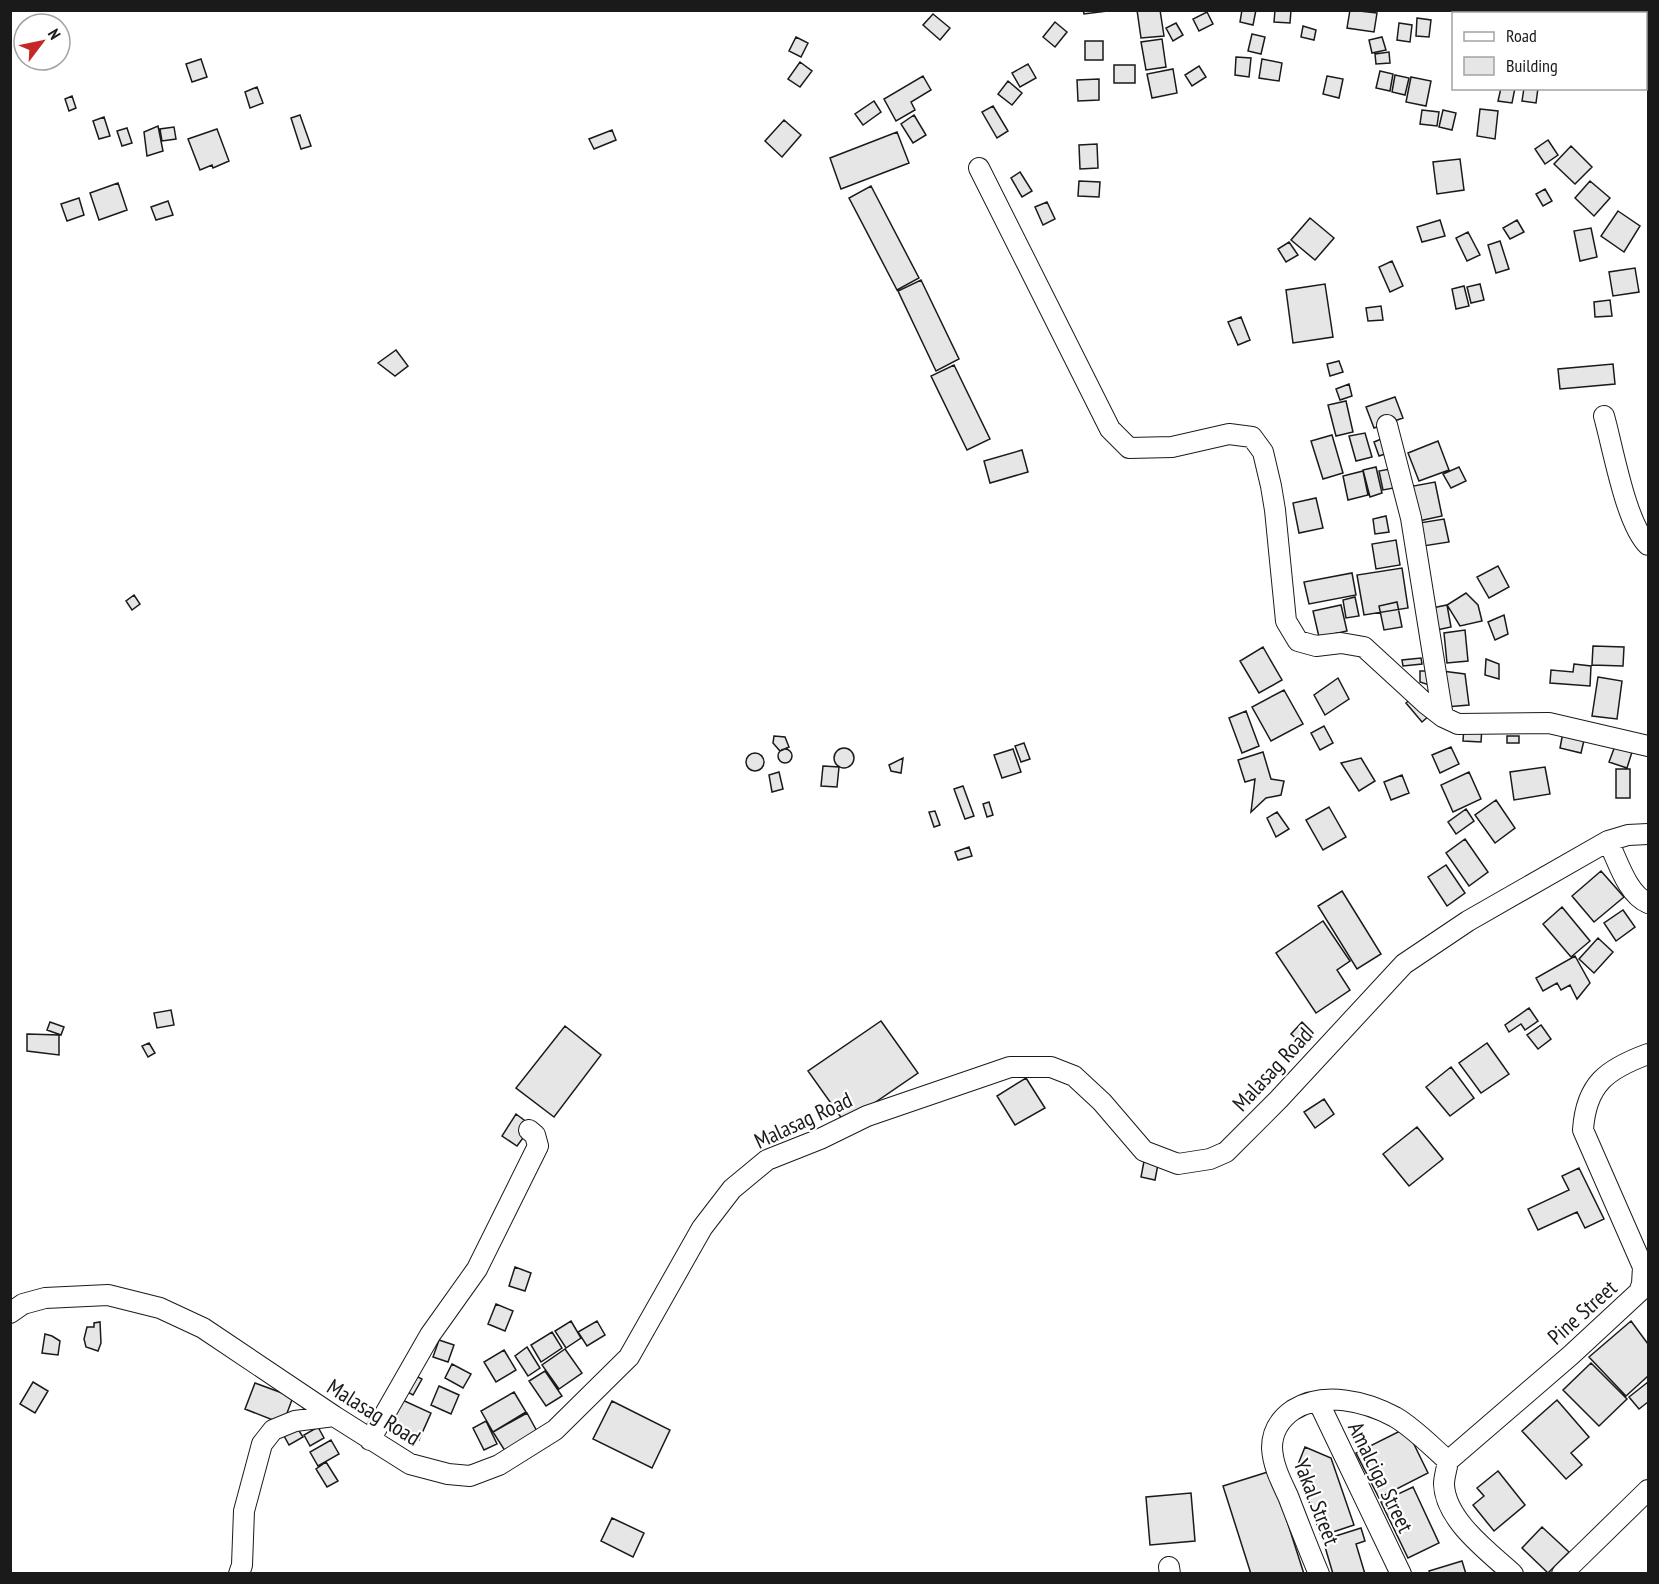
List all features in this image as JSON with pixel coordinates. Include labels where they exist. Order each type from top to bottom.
[{"type":"street","points":[[979,168],[1110,429],[1129,448],[1173,447],[1229,434],[1252,437],[1263,452],[1275,510],[1286,621],[1298,641],[1316,646],[1341,643],[1364,647],[1443,717],[1458,724],[1549,723],[1648,746]]},
{"type":"street","points":[[1604,416],[1633,522],[1648,545]]},
{"type":"street","points":[[1387,425],[1411,518],[1443,717]]},
{"type":"street","name":"Malasag Road","points":[[10,1313],[23,1304],[45,1298],[108,1295],[160,1308],[202,1328],[369,1440],[410,1464],[448,1474],[470,1476],[508,1459],[555,1430],[629,1358],[702,1228],[732,1189],[767,1160],[820,1139],[867,1116],[1010,1067],[1051,1067],[1074,1076],[1102,1102],[1144,1151],[1178,1164],[1210,1159],[1226,1152],[1279,1099],[1404,964],[1468,921],[1608,842],[1628,836],[1648,834]]},
{"type":"street","points":[[1608,842],[1630,886],[1642,900],[1648,903]]},
{"type":"street","name":"Pine Street","points":[[1448,1461],[1639,1292],[1642,1284],[1642,1267],[1583,1130],[1584,1111],[1589,1096],[1602,1080],[1616,1068],[1648,1054]]},
{"type":"street","points":[[369,1440],[429,1335],[477,1269],[538,1146],[538,1139],[529,1130]]},
{"type":"street","points":[[1318,1401],[1353,1402],[1395,1417],[1448,1461],[1444,1484],[1449,1507],[1475,1540],[1513,1574]]},
{"type":"street","name":"Yakal Street","points":[[1318,1401],[1296,1408],[1283,1417],[1275,1429],[1272,1447],[1275,1467],[1318,1574]]},
{"type":"street","name":"Amalciga Street","points":[[1318,1401],[1401,1574]]},
{"type":"street","points":[[239,1574],[242,1565],[244,1510],[262,1444],[273,1430],[296,1421],[334,1416]]},
{"type":"street","points":[[1562,1574],[1648,1490]]},
{"type":"building","points":[[1083,10],[1107,10],[1107,11],[1084,14]]},
{"type":"building","points":[[1137,10],[1160,10],[1164,36],[1141,38]]},
{"type":"building","points":[[1242,10],[1256,10],[1253,25],[1240,22]]},
{"type":"building","points":[[1275,10],[1291,10],[1290,23],[1274,22]]},
{"type":"building","points":[[1350,10],[1377,13],[1374,32],[1347,28]]},
{"type":"building","points":[[1207,12],[1213,24],[1199,31],[1193,19]]},
{"type":"building","points":[[933,14],[950,28],[940,40],[923,25]]},
{"type":"building","points":[[1417,18],[1431,20],[1429,37],[1416,36]]},
{"type":"building","points":[[1055,22],[1067,32],[1055,47],[1043,37]]},
{"type":"building","points":[[1176,23],[1183,35],[1173,41],[1166,28]]},
{"type":"building","points":[[1399,23],[1412,25],[1410,42],[1397,40]]},
{"type":"building","points":[[1303,26],[1316,30],[1314,40],[1301,37]]},
{"type":"building","points":[[1252,34],[1265,37],[1261,54],[1248,51]]},
{"type":"building","points":[[796,37],[808,43],[801,57],[789,51]]},
{"type":"building","points":[[1382,37],[1386,50],[1372,53],[1369,40]]},
{"type":"building","points":[[1162,39],[1166,67],[1146,70],[1141,42]]},
{"type":"building","points":[[1085,41],[1103,41],[1103,60],[1085,60]]},
{"type":"building","points":[[1389,52],[1390,63],[1376,64],[1375,54]]},
{"type":"building","points":[[1236,57],[1251,58],[1249,77],[1235,75]]},
{"type":"building","points":[[201,59],[207,77],[192,82],[186,64]]},
{"type":"building","points":[[1262,59],[1282,63],[1279,81],[1259,78]]},
{"type":"building","points":[[800,62],[812,71],[800,87],[788,79]]},
{"type":"building","points":[[1028,64],[1036,78],[1020,87],[1012,73]]},
{"type":"building","points":[[1114,65],[1135,65],[1135,83],[1114,83]]},
{"type":"building","points":[[1199,66],[1206,77],[1192,86],[1185,75]]},
{"type":"building","points":[[1173,69],[1177,93],[1152,98],[1147,74]]},
{"type":"building","points":[[1380,71],[1393,74],[1390,91],[1376,88]]},
{"type":"building","points":[[1395,75],[1409,78],[1405,95],[1392,92]]},
{"type":"building","points":[[923,76],[931,90],[911,102],[915,110],[896,121],[884,99]]},
{"type":"building","points":[[1327,76],[1343,79],[1339,98],[1323,94]]},
{"type":"building","points":[[1411,77],[1431,81],[1426,106],[1406,102]]},
{"type":"building","points":[[1099,79],[1099,100],[1078,101],[1077,80]]},
{"type":"building","points":[[1008,81],[1022,93],[1012,105],[998,94]]},
{"type":"building","points":[[257,87],[263,103],[250,108],[245,92]]},
{"type":"building","points":[[1501,90],[1515,90],[1512,103],[1498,101]]},
{"type":"building","points":[[1524,90],[1538,90],[1536,103],[1522,101]]},
{"type":"building","points":[[72,96],[76,108],[69,111],[65,99]]},
{"type":"building","points":[[874,101],[881,112],[863,125],[855,114]]},
{"type":"building","points":[[993,106],[1008,131],[997,138],[982,112]]},
{"type":"building","points":[[1480,109],[1498,111],[1495,139],[1477,136]]},
{"type":"building","points":[[1422,110],[1439,112],[1437,126],[1420,124]]},
{"type":"building","points":[[1443,110],[1456,113],[1452,130],[1439,127]]},
{"type":"building","points":[[300,115],[311,146],[301,149],[291,118]]},
{"type":"building","points":[[914,115],[926,135],[913,143],[901,124]]},
{"type":"building","points":[[104,117],[110,136],[99,139],[93,121]]},
{"type":"building","points":[[784,120],[801,135],[782,157],[765,141]]},
{"type":"building","points":[[158,126],[163,151],[147,156],[144,132]]},
{"type":"building","points":[[174,127],[176,139],[162,141],[160,129]]},
{"type":"building","points":[[127,128],[132,143],[122,146],[117,131]]},
{"type":"building","points":[[217,129],[229,161],[213,168],[212,165],[200,170],[188,139]]},
{"type":"building","points":[[612,130],[616,140],[594,149],[589,139]]},
{"type":"building","points":[[897,132],[909,163],[841,189],[830,158]]},
{"type":"building","points":[[1548,140],[1558,155],[1545,164],[1535,149]]},
{"type":"building","points":[[1097,144],[1098,168],[1080,169],[1079,145]]},
{"type":"building","points":[[1571,146],[1592,167],[1575,184],[1554,164]]},
{"type":"building","points":[[1460,159],[1464,190],[1437,194],[1433,162]]},
{"type":"building","points":[[1020,172],[1032,191],[1022,197],[1011,178]]},
{"type":"building","points":[[1079,181],[1100,182],[1099,197],[1078,196]]},
{"type":"building","points":[[1590,181],[1610,198],[1594,216],[1575,198]]},
{"type":"building","points":[[118,183],[127,210],[99,220],[90,193]]},
{"type":"building","points":[[871,186],[919,278],[897,290],[849,198]]},
{"type":"building","points":[[1545,189],[1552,201],[1543,206],[1536,194]]},
{"type":"building","points":[[79,198],[84,215],[67,221],[61,204]]},
{"type":"building","points":[[168,201],[173,215],[156,220],[151,207]]},
{"type":"building","points":[[1047,202],[1055,219],[1043,225],[1035,207]]},
{"type":"building","points":[[1618,211],[1640,226],[1624,252],[1601,236]]},
{"type":"building","points":[[1310,218],[1334,238],[1315,260],[1291,240]]},
{"type":"building","points":[[1440,220],[1445,236],[1422,242],[1417,227]]},
{"type":"building","points":[[1517,220],[1524,232],[1510,239],[1503,228]]},
{"type":"building","points":[[1591,228],[1597,257],[1580,261],[1574,231]]},
{"type":"building","points":[[1468,232],[1480,255],[1467,261],[1456,238]]},
{"type":"building","points":[[1500,241],[1509,269],[1496,273],[1488,245]]},
{"type":"building","points":[[1289,242],[1298,255],[1286,262],[1278,249]]},
{"type":"building","points":[[1392,261],[1403,286],[1390,292],[1379,267]]},
{"type":"building","points":[[1635,268],[1639,292],[1613,296],[1609,272]]},
{"type":"building","points":[[921,280],[959,359],[936,371],[898,291]]},
{"type":"building","points":[[1325,284],[1333,337],[1293,343],[1286,290]]},
{"type":"building","points":[[1480,284],[1484,300],[1471,303],[1467,287]]},
{"type":"building","points":[[1464,286],[1469,306],[1456,309],[1452,289]]},
{"type":"building","points":[[1610,300],[1612,316],[1595,317],[1594,302]]},
{"type":"building","points":[[1381,306],[1383,320],[1368,321],[1366,308]]},
{"type":"building","points":[[1241,317],[1250,340],[1238,345],[1228,322]]},
{"type":"building","points":[[396,350],[408,366],[395,376],[378,363]]},
{"type":"building","points":[[1339,361],[1343,372],[1330,376],[1327,364]]},
{"type":"building","points":[[1613,364],[1615,384],[1560,389],[1558,369]]},
{"type":"building","points":[[954,365],[990,439],[967,450],[931,376]]},
{"type":"building","points":[[1349,384],[1352,396],[1340,400],[1336,389]]},
{"type":"building","points":[[1395,397],[1403,418],[1374,428],[1366,407]]},
{"type":"building","points":[[1346,401],[1353,432],[1336,436],[1328,405]]},
{"type":"building","points":[[1365,433],[1372,457],[1356,461],[1349,436]]},
{"type":"building","points":[[1332,435],[1343,473],[1323,479],[1311,441]]},
{"type":"building","points":[[1386,437],[1391,452],[1379,456],[1374,442]]},
{"type":"building","points":[[1438,441],[1449,470],[1419,481],[1408,453]]},
{"type":"building","points":[[1022,450],[1028,472],[990,483],[984,461]]},
{"type":"building","points":[[1376,467],[1382,493],[1370,497],[1363,470]]},
{"type":"building","points":[[1459,467],[1466,481],[1451,488],[1443,474]]},
{"type":"building","points":[[1395,468],[1399,487],[1383,490],[1379,471]]},
{"type":"building","points":[[1363,471],[1368,495],[1348,500],[1343,476]]},
{"type":"building","points":[[1435,482],[1442,516],[1414,522],[1408,487]]},
{"type":"building","points":[[1316,498],[1323,528],[1299,533],[1293,503]]},
{"type":"building","points":[[1386,516],[1389,532],[1375,534],[1373,519]]},
{"type":"building","points":[[1444,519],[1449,542],[1417,547],[1413,524]]},
{"type":"building","points":[[1396,540],[1400,565],[1376,569],[1372,544]]},
{"type":"building","points":[[1498,566],[1509,587],[1489,598],[1477,577]]},
{"type":"building","points":[[1402,568],[1408,608],[1364,615],[1357,575]]},
{"type":"building","points":[[1352,573],[1356,595],[1309,604],[1304,582]]},
{"type":"building","points":[[1466,593],[1478,605],[1482,621],[1460,626],[1447,605]]},
{"type":"building","points":[[134,595],[140,604],[132,610],[126,601]]},
{"type":"building","points":[[1355,597],[1359,616],[1346,618],[1343,600]]},
{"type":"building","points":[[1397,602],[1402,627],[1384,630],[1379,606]]},
{"type":"building","points":[[1341,605],[1347,631],[1319,637],[1313,611]]},
{"type":"building","points":[[1447,605],[1451,627],[1432,631],[1427,609]]},
{"type":"building","points":[[1504,615],[1508,634],[1495,640],[1488,622]]},
{"type":"building","points":[[1465,630],[1468,661],[1447,663],[1444,633]]},
{"type":"building","points":[[1593,646],[1624,647],[1623,666],[1592,665]]},
{"type":"building","points":[[1263,647],[1282,680],[1259,693],[1240,661]]},
{"type":"building","points":[[1421,658],[1422,664],[1403,666],[1402,660]]},
{"type":"building","points":[[1486,659],[1499,664],[1499,679],[1485,675]]},
{"type":"building","points":[[1574,664],[1591,666],[1590,686],[1550,683],[1551,670],[1573,672]]},
{"type":"building","points":[[1420,671],[1427,671],[1429,685],[1420,682]]},
{"type":"building","points":[[1442,671],[1465,674],[1469,705],[1446,707]]},
{"type":"building","points":[[1598,677],[1622,681],[1617,719],[1592,716]]},
{"type":"building","points":[[1338,678],[1349,699],[1325,715],[1314,695]]},
{"type":"building","points":[[1284,690],[1303,724],[1271,741],[1252,707]]},
{"type":"building","points":[[1414,696],[1430,715],[1422,722],[1406,703]]},
{"type":"building","points":[[1246,711],[1259,746],[1242,753],[1229,718]]},
{"type":"building","points":[[1324,726],[1333,743],[1320,750],[1311,733]]},
{"type":"building","points":[[1464,726],[1482,727],[1481,742],[1463,741]]},
{"type":"building","points":[[1564,727],[1586,732],[1581,753],[1560,748]]},
{"type":"building","points":[[774,736],[785,737],[789,747],[780,751],[773,743]]},
{"type":"building","points":[[1507,736],[1519,736],[1519,743],[1507,743]]},
{"type":"building","points":[[1024,743],[1030,759],[1021,762],[1015,746]]},
{"type":"building","points":[[1615,746],[1632,752],[1627,768],[1609,762]]},
{"type":"building","points":[[1451,747],[1459,764],[1440,773],[1432,755]]},
{"type":"building","points":[[844,748],[851,751],[854,758],[851,765],[844,768],[837,765],[834,758],[837,751]]},
{"type":"building","points":[[782,749],[788,749],[792,756],[788,763],[782,763],[778,759],[778,753]]},
{"type":"building","points":[[1013,749],[1021,772],[1002,778],[994,755]]},
{"type":"building","points":[[1263,752],[1271,779],[1284,781],[1281,795],[1266,798],[1251,812],[1255,779],[1245,782],[1238,760]]},
{"type":"building","points":[[751,753],[759,753],[764,758],[762,769],[751,771],[746,766],[746,758]]},
{"type":"building","points":[[903,758],[901,773],[891,771],[889,765]]},
{"type":"building","points":[[1361,758],[1375,781],[1359,791],[1341,763]]},
{"type":"building","points":[[823,766],[839,767],[837,787],[821,786]]},
{"type":"building","points":[[1545,767],[1550,794],[1514,800],[1510,772]]},
{"type":"building","points":[[1616,769],[1630,769],[1630,798],[1616,798]]},
{"type":"building","points":[[779,772],[783,789],[772,792],[769,775]]},
{"type":"building","points":[[1469,772],[1481,799],[1453,812],[1441,785]]},
{"type":"building","points":[[1402,775],[1409,793],[1391,800],[1384,782]]},
{"type":"building","points":[[963,786],[974,816],[965,819],[954,789]]},
{"type":"building","points":[[1496,800],[1515,828],[1495,843],[1475,815]]},
{"type":"building","points":[[989,802],[993,815],[987,817],[983,804]]},
{"type":"building","points":[[1329,807],[1346,837],[1323,850],[1306,820]]},
{"type":"building","points":[[1466,809],[1474,821],[1456,834],[1448,822]]},
{"type":"building","points":[[935,811],[940,825],[934,827],[929,812]]},
{"type":"building","points":[[1277,812],[1289,829],[1276,837],[1267,818]]},
{"type":"building","points":[[1465,839],[1488,872],[1469,886],[1446,853]]},
{"type":"building","points":[[969,847],[972,856],[958,860],[955,852]]},
{"type":"building","points":[[1446,865],[1465,893],[1447,906],[1428,877]]},
{"type":"building","points":[[1601,871],[1624,897],[1594,922],[1572,896]]},
{"type":"building","points":[[1342,891],[1381,954],[1357,969],[1318,906]]},
{"type":"building","points":[[1562,907],[1590,941],[1571,957],[1543,924]]},
{"type":"building","points":[[1623,910],[1635,927],[1616,941],[1604,923]]},
{"type":"building","points":[[1323,921],[1350,961],[1337,970],[1350,990],[1316,1013],[1276,953]]},
{"type":"building","points":[[1598,938],[1613,952],[1594,973],[1579,959]]},
{"type":"building","points":[[1575,956],[1590,983],[1577,999],[1570,985],[1561,990],[1557,983],[1543,991],[1536,978]]},
{"type":"building","points":[[1529,1008],[1538,1021],[1525,1030],[1521,1024],[1509,1032],[1505,1025]]},
{"type":"building","points":[[171,1010],[174,1025],[157,1028],[154,1013]]},
{"type":"building","points":[[881,1021],[918,1073],[845,1123],[808,1071]]},
{"type":"building","points":[[50,1022],[64,1027],[61,1035],[47,1030]]},
{"type":"building","points":[[1302,1022],[1313,1033],[1303,1045],[1291,1034]]},
{"type":"building","points":[[1541,1025],[1551,1039],[1538,1049],[1527,1035]]},
{"type":"building","points":[[565,1026],[601,1055],[554,1117],[516,1088]]},
{"type":"building","points":[[27,1034],[59,1035],[59,1055],[27,1051]]},
{"type":"building","points":[[149,1043],[155,1053],[148,1057],[142,1046]]},
{"type":"building","points":[[1487,1043],[1509,1074],[1481,1093],[1459,1063]]},
{"type":"building","points":[[1451,1067],[1474,1098],[1450,1116],[1426,1087]]},
{"type":"building","points":[[1026,1078],[1045,1108],[1015,1125],[997,1096]]},
{"type":"building","points":[[1324,1099],[1334,1114],[1315,1128],[1304,1112]]},
{"type":"building","points":[[516,1114],[532,1126],[517,1146],[502,1136]]},
{"type":"building","points":[[1417,1127],[1443,1159],[1409,1186],[1383,1154]]},
{"type":"building","points":[[1145,1156],[1159,1159],[1155,1180],[1141,1177]]},
{"type":"building","points":[[1579,1168],[1604,1219],[1585,1228],[1577,1212],[1538,1230],[1528,1209],[1569,1190],[1562,1176]]},
{"type":"building","points":[[515,1267],[531,1273],[525,1291],[509,1286]]},
{"type":"building","points":[[496,1304],[513,1311],[505,1331],[488,1324]]},
{"type":"building","points":[[571,1321],[581,1338],[566,1348],[555,1331]]},
{"type":"building","points":[[597,1321],[605,1335],[587,1346],[578,1332]]},
{"type":"building","points":[[1631,1321],[1648,1344],[1648,1376],[1626,1396],[1589,1357]]},
{"type":"building","points":[[100,1322],[101,1343],[98,1351],[86,1347],[84,1339],[87,1327],[94,1327],[94,1323]]},
{"type":"building","points":[[552,1332],[562,1348],[541,1362],[531,1345]]},
{"type":"building","points":[[45,1334],[60,1341],[58,1355],[42,1353]]},
{"type":"building","points":[[439,1340],[454,1345],[448,1362],[433,1357]]},
{"type":"building","points":[[527,1347],[540,1368],[528,1376],[515,1356]]},
{"type":"building","points":[[565,1349],[582,1373],[559,1389],[542,1365]]},
{"type":"building","points":[[504,1350],[516,1370],[496,1382],[484,1362]]},
{"type":"building","points":[[1591,1363],[1627,1399],[1599,1426],[1563,1390]]},
{"type":"building","points":[[452,1364],[471,1374],[463,1388],[445,1378]]},
{"type":"building","points":[[545,1371],[562,1396],[546,1406],[529,1381]]},
{"type":"building","points":[[410,1373],[422,1379],[413,1395],[402,1389]]},
{"type":"building","points":[[33,1382],[48,1391],[35,1413],[20,1404]]},
{"type":"building","points":[[1648,1382],[1648,1402],[1639,1409],[1629,1397]]},
{"type":"building","points":[[255,1383],[293,1397],[283,1424],[245,1409]]},
{"type":"building","points":[[439,1386],[459,1395],[451,1414],[431,1405]]},
{"type":"building","points":[[514,1392],[526,1412],[493,1432],[481,1411]]},
{"type":"building","points":[[398,1398],[431,1413],[419,1440],[386,1424]]},
{"type":"building","points":[[1557,1400],[1589,1437],[1571,1453],[1582,1465],[1566,1479],[1522,1431]]},
{"type":"building","points":[[612,1401],[670,1430],[652,1468],[593,1439]]},
{"type":"building","points":[[527,1413],[539,1435],[507,1454],[493,1432]]},
{"type":"building","points":[[486,1421],[497,1444],[484,1450],[473,1428]]},
{"type":"building","points":[[296,1426],[303,1437],[289,1445],[283,1434]]},
{"type":"building","points":[[318,1427],[324,1438],[310,1446],[304,1435]]},
{"type":"building","points":[[1406,1428],[1428,1473],[1379,1498],[1356,1453]]},
{"type":"building","points":[[331,1440],[339,1454],[318,1466],[310,1452]]},
{"type":"building","points":[[1305,1447],[1331,1458],[1354,1525],[1321,1536],[1297,1467]]},
{"type":"building","points":[[326,1462],[338,1481],[327,1487],[316,1469]]},
{"type":"building","points":[[1271,1471],[1304,1574],[1251,1574],[1223,1486]]},
{"type":"building","points":[[1498,1471],[1525,1505],[1494,1531],[1473,1505],[1484,1496],[1477,1488]]},
{"type":"building","points":[[1413,1487],[1439,1543],[1408,1558],[1381,1502]]},
{"type":"building","points":[[1191,1493],[1195,1541],[1150,1545],[1146,1497]]},
{"type":"building","points":[[612,1518],[644,1533],[633,1557],[601,1541]]},
{"type":"building","points":[[1542,1527],[1569,1552],[1548,1573],[1522,1548]]},
{"type":"building","points":[[1361,1528],[1365,1541],[1356,1544],[1365,1574],[1333,1574],[1323,1540]]},
{"type":"building","points":[[1462,1561],[1466,1574],[1430,1574],[1429,1571]]}]
